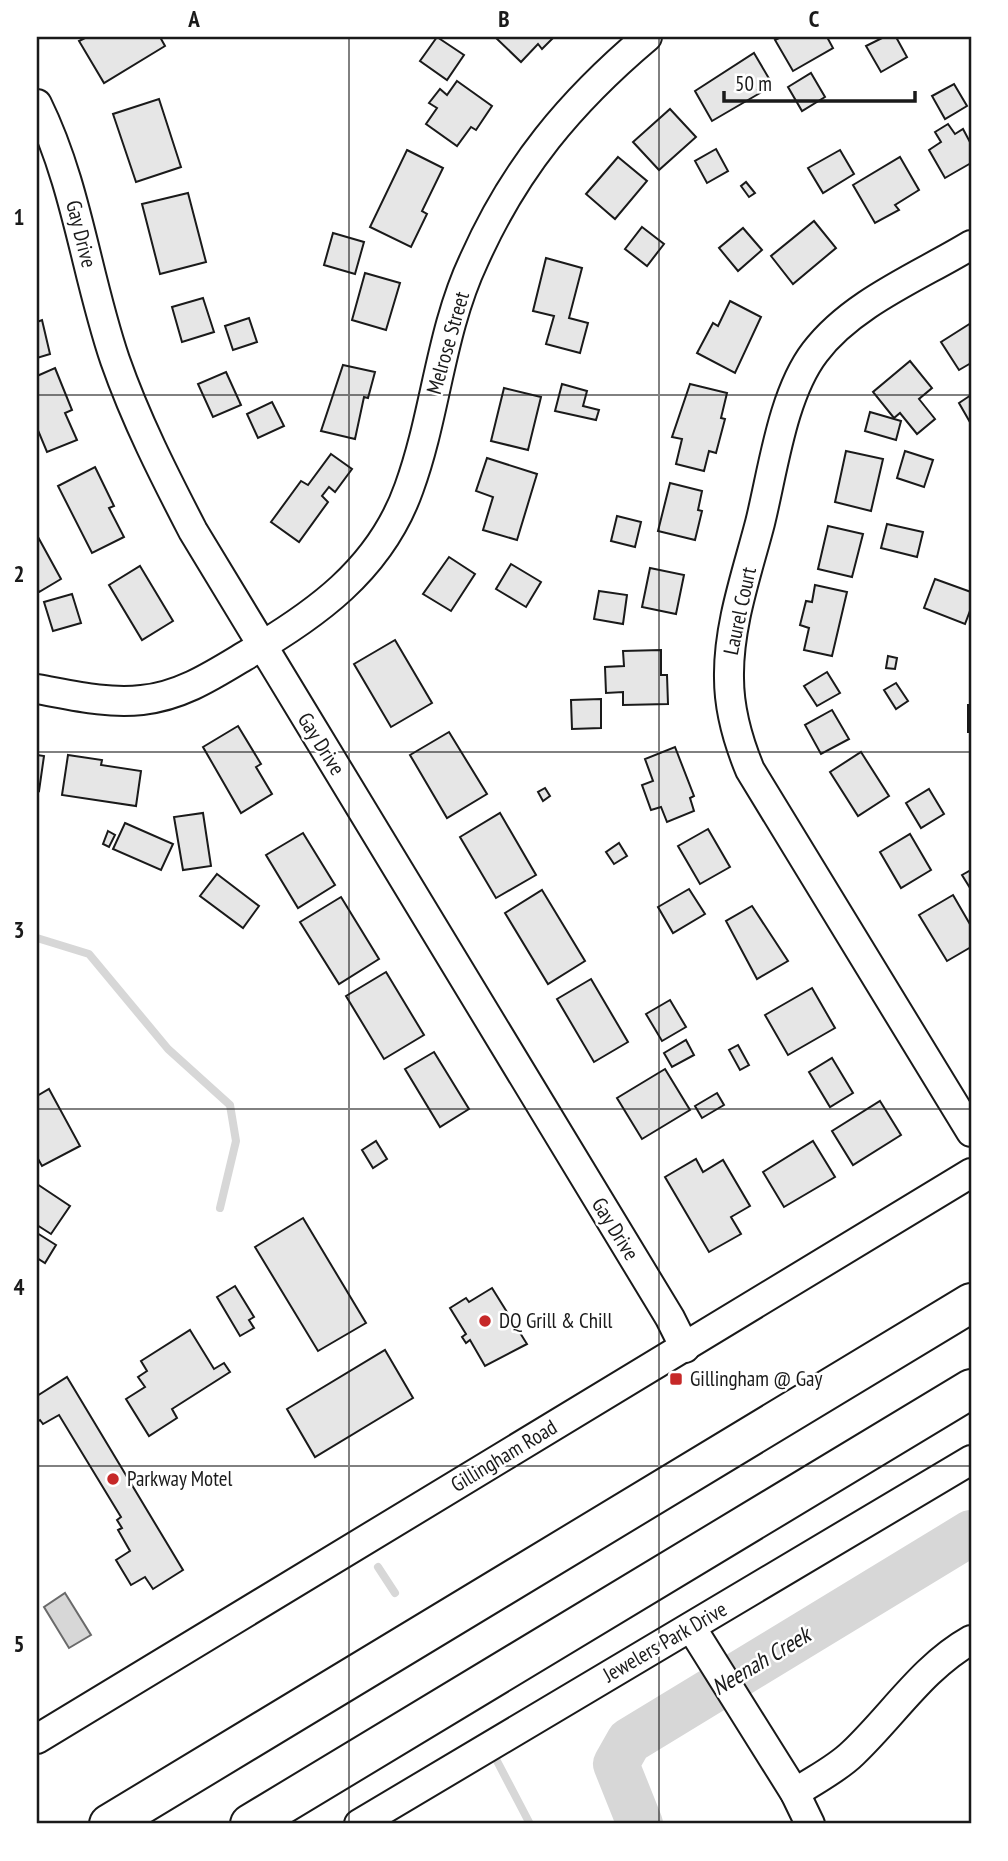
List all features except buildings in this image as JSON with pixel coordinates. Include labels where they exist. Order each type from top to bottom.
[{"type":"highway","points":[[109,1824],[971,1303]]},
{"type":"highway","points":[[250,1824],[971,1390]]},
{"type":"street","name":"Melrose Street","points":[[37,689],[96,699],[144,700],[196,685],[261,647],[334,597],[354,579],[386,537],[409,489],[453,317],[472,263],[497,211],[528,161],[563,116],[603,74],[647,37]]},
{"type":"street","name":"Gay Drive","points":[[37,104],[60,159],[115,360],[150,447],[193,531],[685,1348]]},
{"type":"street","name":"Laurel Court","points":[[971,244],[845,322],[814,353],[806,367],[785,421],[736,618],[729,679],[734,725],[750,770],[971,1132]]},
{"type":"street","name":"Gillingham Road","points":[[37,1739],[971,1173]]},
{"type":"street","name":"Jewelers Park Drive","points":[[359,1824],[971,1460]]},
{"type":"street","points":[[691,1627],[795,1793],[810,1824]]},
{"type":"street","points":[[795,1793],[852,1755],[923,1677],[952,1651],[971,1640]]},
{"type":"shaded area","points":[[65,1593],[91,1635],[69,1648],[44,1607]]},
{"type":"waterway","points":[[37,938],[89,954],[168,1049],[230,1105],[236,1141],[220,1208]]},
{"type":"waterway","name":"Neenah Creek","points":[[640,1824],[616,1764],[629,1741],[971,1533]]},
{"type":"waterway","points":[[378,1567],[395,1593]]},
{"type":"waterway","points":[[497,1761],[530,1824]]},
{"type":"place","name":"DQ Grill & Chill","points":[[485,1321]]},
{"type":"place","name":"Gillingham @ Gay","points":[[676,1379]]},
{"type":"place","name":"Parkway Motel","points":[[113,1479]]}]
